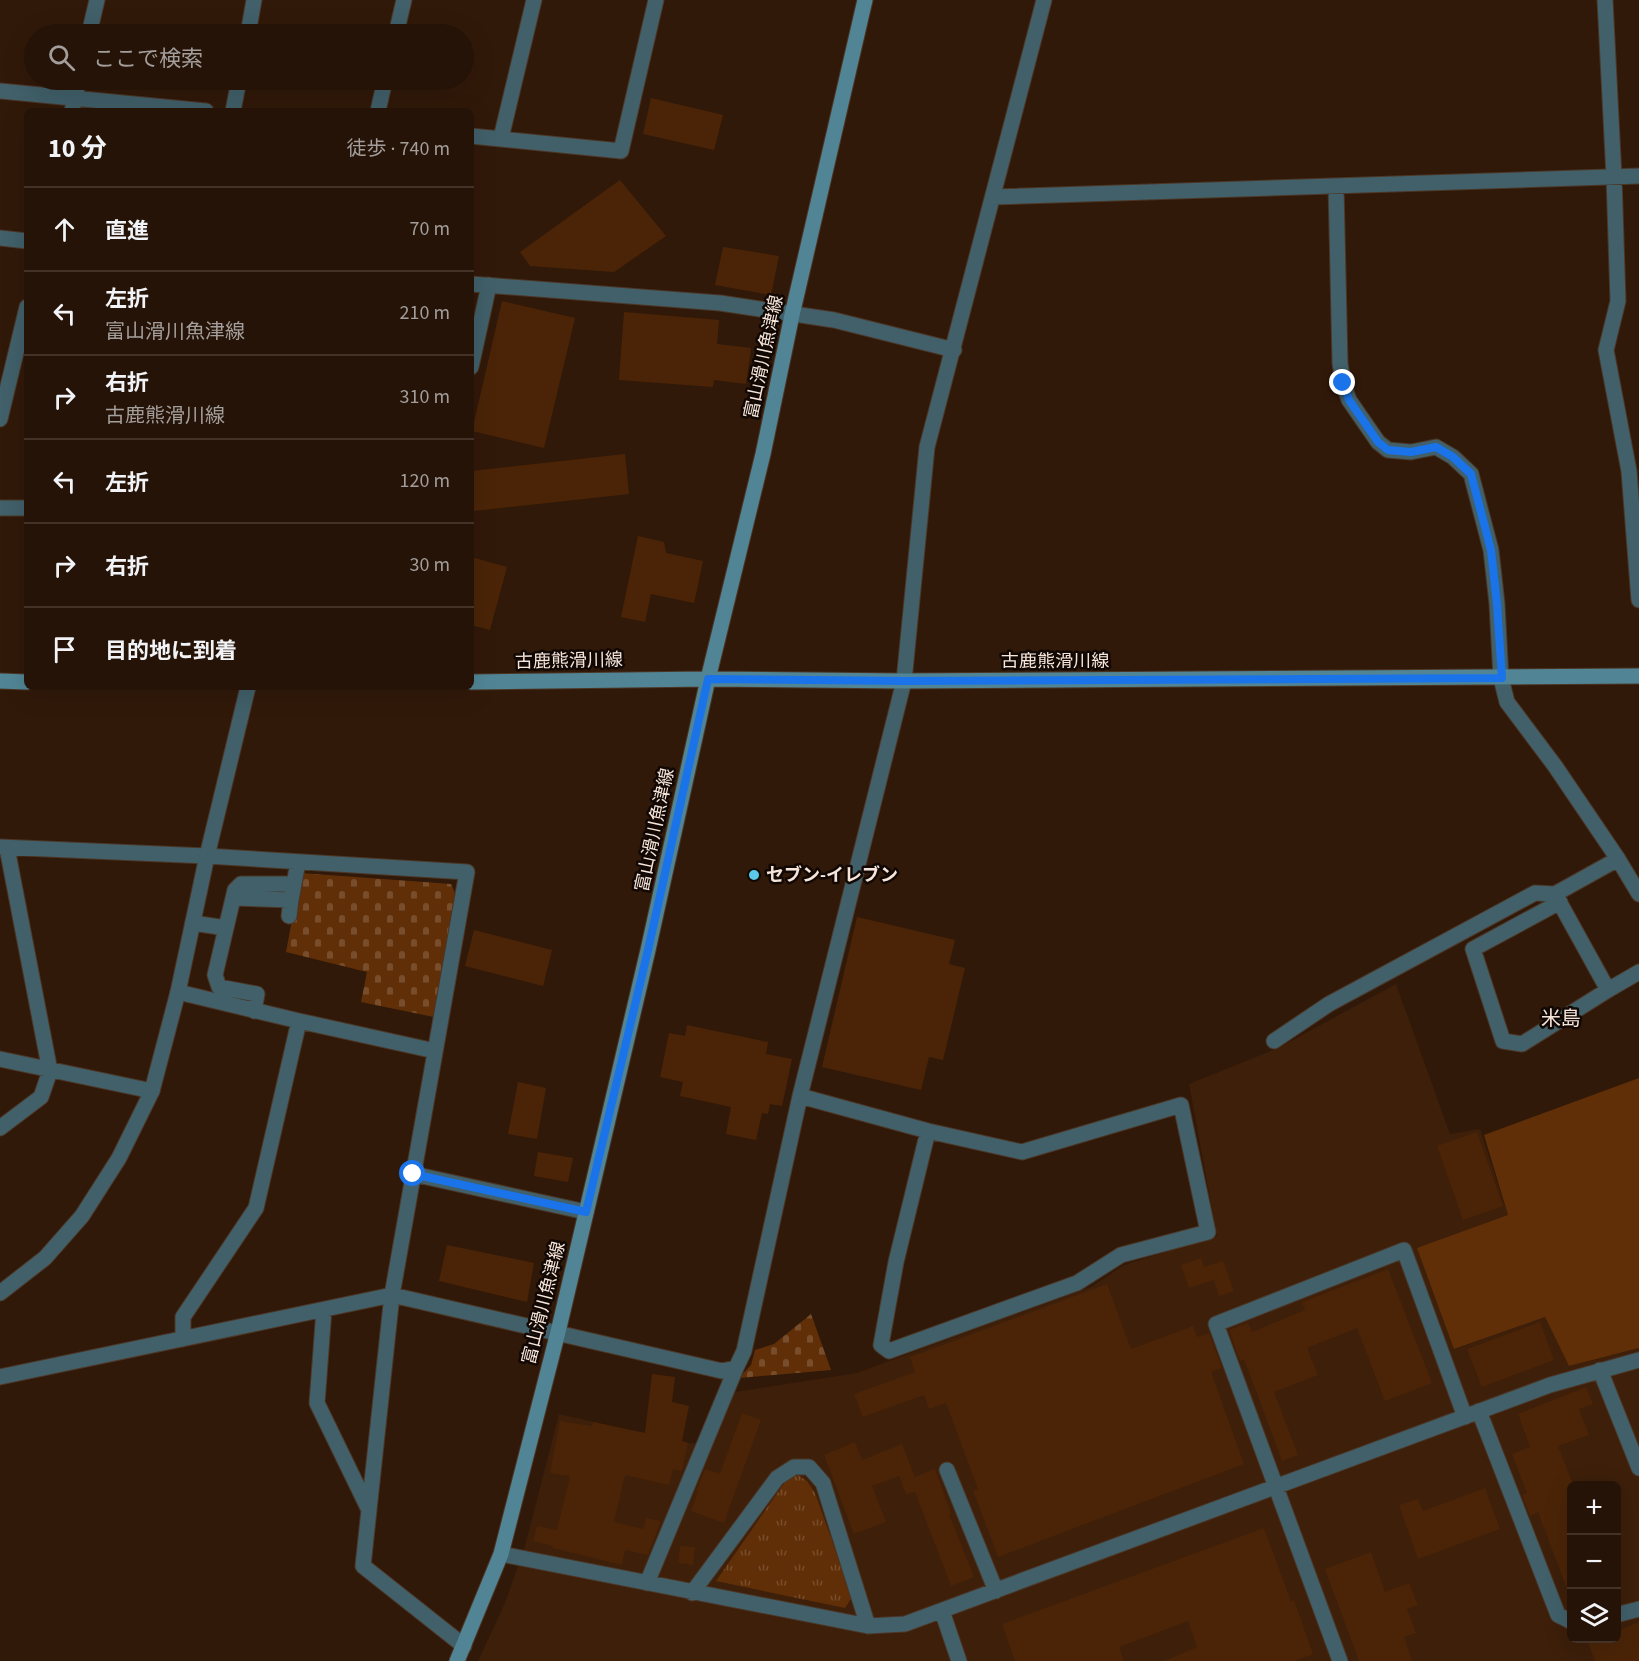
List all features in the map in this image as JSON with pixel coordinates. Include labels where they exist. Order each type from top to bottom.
[{"type":"main road","name":"富山滑川魚津線","points":[[460,1656],[501,1554],[558,1332],[648,950],[708,679],[763,454],[792,315],[865,0]]},
{"type":"main road","name":"古鹿熊滑川線","points":[[474,682],[1639,676]]},
{"type":"main road","points":[[0,681],[24,682]]},
{"type":"street","points":[[91,24],[97,0]]},
{"type":"street","points":[[250,24],[254,0]]},
{"type":"street","points":[[398,24],[404,0]]},
{"type":"street","points":[[501,138],[534,0]]},
{"type":"street","points":[[474,136],[621,151],[656,0]]},
{"type":"street","points":[[647,1583],[744,1351],[800,1096],[904,681],[927,447],[1044,0]]},
{"type":"street","points":[[1605,0],[1618,302],[1606,350],[1634,470],[1639,600]]},
{"type":"street","points":[[73,105],[77,90]]},
{"type":"street","points":[[234,108],[237,90]]},
{"type":"street","points":[[379,108],[383,90]]},
{"type":"street","points":[[0,91],[73,105],[140,108]]},
{"type":"street","points":[[993,197],[1639,176]]},
{"type":"street","points":[[1336,186],[1340,363],[1343,383],[1349,400],[1378,442],[1388,450],[1411,452],[1436,447],[1453,457],[1471,474],[1491,550],[1502,678],[1507,702],[1555,766],[1639,894]]},
{"type":"street","points":[[0,238],[24,241]]},
{"type":"street","points":[[474,284],[720,303],[834,320],[954,350]]},
{"type":"street","points":[[474,353],[489,285]]},
{"type":"street","points":[[0,419],[4,379],[24,317]]},
{"type":"street","points":[[0,508],[24,508]]},
{"type":"street","points":[[0,1293],[45,1258],[82,1216],[119,1158],[152,1091],[178,992],[207,856],[247,690]]},
{"type":"street","points":[[0,1128],[41,1097],[50,1071],[4,848],[207,856],[467,872],[392,1295],[363,1566],[460,1656]]},
{"type":"street","points":[[1618,859],[1473,949],[1503,1041],[1522,1044],[1639,972]]},
{"type":"street","points":[[233,898],[290,908],[298,862]]},
{"type":"street","points":[[254,1011],[257,994],[219,987],[215,975],[235,890],[241,884],[294,884]]},
{"type":"street","points":[[1274,1041],[1329,1004],[1535,893],[1558,898],[1608,990]]},
{"type":"street","points":[[193,923],[226,928]]},
{"type":"street","points":[[178,992],[254,1011],[435,1050]]},
{"type":"street","points":[[183,1339],[183,1317],[256,1208],[299,1021]]},
{"type":"street","points":[[0,1059],[152,1091]]},
{"type":"street","points":[[800,1096],[928,1131],[1022,1152],[1181,1105],[1208,1232],[1121,1255],[1077,1283],[889,1351],[881,1345],[896,1262],[928,1131]]},
{"type":"street","points":[[413,1174],[586,1212]]},
{"type":"street","points":[[1340,1661],[1216,1324],[1404,1250],[1558,1615],[1567,1620]]},
{"type":"street","points":[[0,1377],[392,1295],[722,1371],[736,1368]]},
{"type":"street","points":[[324,1310],[317,1403],[369,1510]]},
{"type":"street","points":[[501,1554],[868,1626],[904,1624],[1550,1385],[1639,1360]]},
{"type":"street","points":[[1600,1370],[1639,1468]]},
{"type":"street","points":[[693,1593],[777,1478],[794,1467],[809,1467],[823,1483],[868,1626]]},
{"type":"street","points":[[947,1470],[996,1591]]},
{"type":"street","points":[[1621,1614],[1639,1609]]},
{"type":"street","points":[[942,1611],[959,1661]]},
{"type":"shaded area","points":[[1396,984],[1450,1134],[1480,1129],[1508,1215],[1455,1349],[1545,1317],[1569,1366],[1639,1348],[1639,1661],[478,1661],[505,1603],[525,1546],[559,1414],[688,1443],[708,1444],[728,1393],[857,1373],[1091,1287],[1124,1265],[1217,1236],[1189,1084],[1278,1048]]},
{"type":"green space","points":[[301,873],[451,884],[455,893],[434,1017],[361,1002],[367,972],[286,952]]},
{"type":"green space","points":[[1639,1078],[1639,1348],[1569,1366],[1545,1317],[1454,1349],[1417,1248],[1508,1215],[1484,1135]]},
{"type":"green space","points":[[811,1314],[831,1370],[739,1378],[751,1365],[755,1350],[774,1344]]},
{"type":"green space","points":[[798,1475],[807,1481],[815,1493],[852,1597],[845,1608],[716,1581],[787,1479]]},
{"type":"building","points":[[651,98],[723,115],[714,150],[643,134]]},
{"type":"building","points":[[620,180],[666,236],[614,272],[530,266],[520,252]]},
{"type":"building","points":[[723,247],[779,256],[771,295],[715,285]]},
{"type":"building","points":[[502,301],[575,318],[544,448],[474,431],[474,422]]},
{"type":"building","points":[[624,312],[719,320],[717,344],[751,348],[746,384],[714,380],[713,387],[619,380]]},
{"type":"building","points":[[625,454],[629,494],[474,511],[474,471]]},
{"type":"building","points":[[638,536],[664,542],[666,553],[703,561],[694,603],[651,594],[645,622],[621,617]]},
{"type":"building","points":[[474,558],[507,567],[490,630],[474,626]]},
{"type":"building","points":[[857,917],[955,940],[949,964],[965,968],[943,1060],[929,1057],[921,1090],[822,1067]]},
{"type":"building","points":[[474,930],[552,950],[543,986],[465,966]]},
{"type":"building","points":[[687,1025],[768,1042],[766,1054],[792,1059],[782,1106],[770,1104],[768,1114],[762,1113],[756,1140],[726,1134],[731,1107],[680,1096],[683,1082],[660,1077],[669,1033],[685,1036]]},
{"type":"building","points":[[518,1082],[546,1088],[537,1139],[508,1134]]},
{"type":"building","points":[[1477,1132],[1503,1206],[1463,1220],[1437,1146]]},
{"type":"building","points":[[538,1152],[573,1158],[568,1182],[534,1176]]},
{"type":"building","points":[[447,1245],[534,1263],[527,1302],[439,1281]]},
{"type":"building","points":[[1201,1258],[1204,1267],[1223,1261],[1234,1291],[1219,1296],[1214,1280],[1189,1288],[1181,1265]]},
{"type":"building","points":[[1388,1269],[1432,1383],[1385,1401],[1357,1328],[1307,1348],[1318,1375],[1274,1392],[1298,1455],[1282,1461],[1244,1359],[1240,1361],[1229,1330],[1248,1323],[1252,1332],[1305,1310],[1302,1302]]},
{"type":"building","points":[[1107,1284],[1131,1349],[1193,1326],[1197,1337],[1209,1333],[1222,1368],[1211,1372],[1244,1464],[998,1557],[973,1491],[978,1489],[946,1403],[929,1409],[924,1395],[863,1417],[854,1394],[915,1372],[910,1357]]},
{"type":"building","points":[[1540,1322],[1554,1360],[1482,1387],[1467,1349]]},
{"type":"building","points":[[652,1374],[675,1377],[672,1402],[689,1406],[682,1441],[688,1443],[682,1471],[673,1469],[669,1485],[625,1475],[614,1522],[644,1529],[646,1518],[661,1521],[648,1555],[625,1550],[622,1565],[533,1541],[537,1526],[557,1530],[570,1476],[550,1473],[560,1421],[592,1426],[593,1422],[645,1433]]},
{"type":"building","points":[[1586,1387],[1593,1404],[1579,1409],[1589,1435],[1558,1446],[1572,1481],[1567,1481],[1567,1589],[1538,1512],[1530,1516],[1522,1495],[1527,1493],[1512,1454],[1530,1447],[1518,1414]]},
{"type":"building","points":[[742,1413],[761,1420],[724,1523],[691,1511],[705,1469],[720,1474]]},
{"type":"building","points":[[855,1442],[862,1460],[902,1444],[915,1477],[935,1469],[951,1513],[949,1514],[974,1577],[951,1586],[915,1492],[906,1494],[899,1476],[872,1486],[886,1522],[854,1534],[824,1455]]},
{"type":"building","points":[[1485,1488],[1500,1529],[1418,1559],[1399,1505],[1418,1499],[1423,1511]]},
{"type":"building","points":[[1264,1528],[1291,1601],[1294,1600],[1313,1654],[1294,1661],[1164,1661],[1197,1647],[1188,1621],[1119,1647],[1124,1661],[1015,1661],[1002,1624]]},
{"type":"building","points":[[680,1546],[695,1547],[693,1565],[678,1563]]},
{"type":"building","points":[[1371,1552],[1385,1592],[1409,1583],[1418,1605],[1407,1609],[1416,1633],[1404,1637],[1412,1661],[1359,1661],[1325,1569]]},
{"type":"building","points":[[1639,1622],[1639,1661],[1595,1661],[1588,1643],[1621,1643],[1621,1629]]},
{"type":"place","name":"セブン-イレブン","points":[[754,875]]},
{"type":"district","name":"米島","points":[[1561,1019]]},
{"type":"route","points":[[413,1174],[586,1212],[648,950],[708,679],[904,681],[1502,678],[1491,550],[1471,474],[1453,457],[1436,447],[1411,452],[1388,450],[1378,442],[1349,400],[1343,383]]}]
